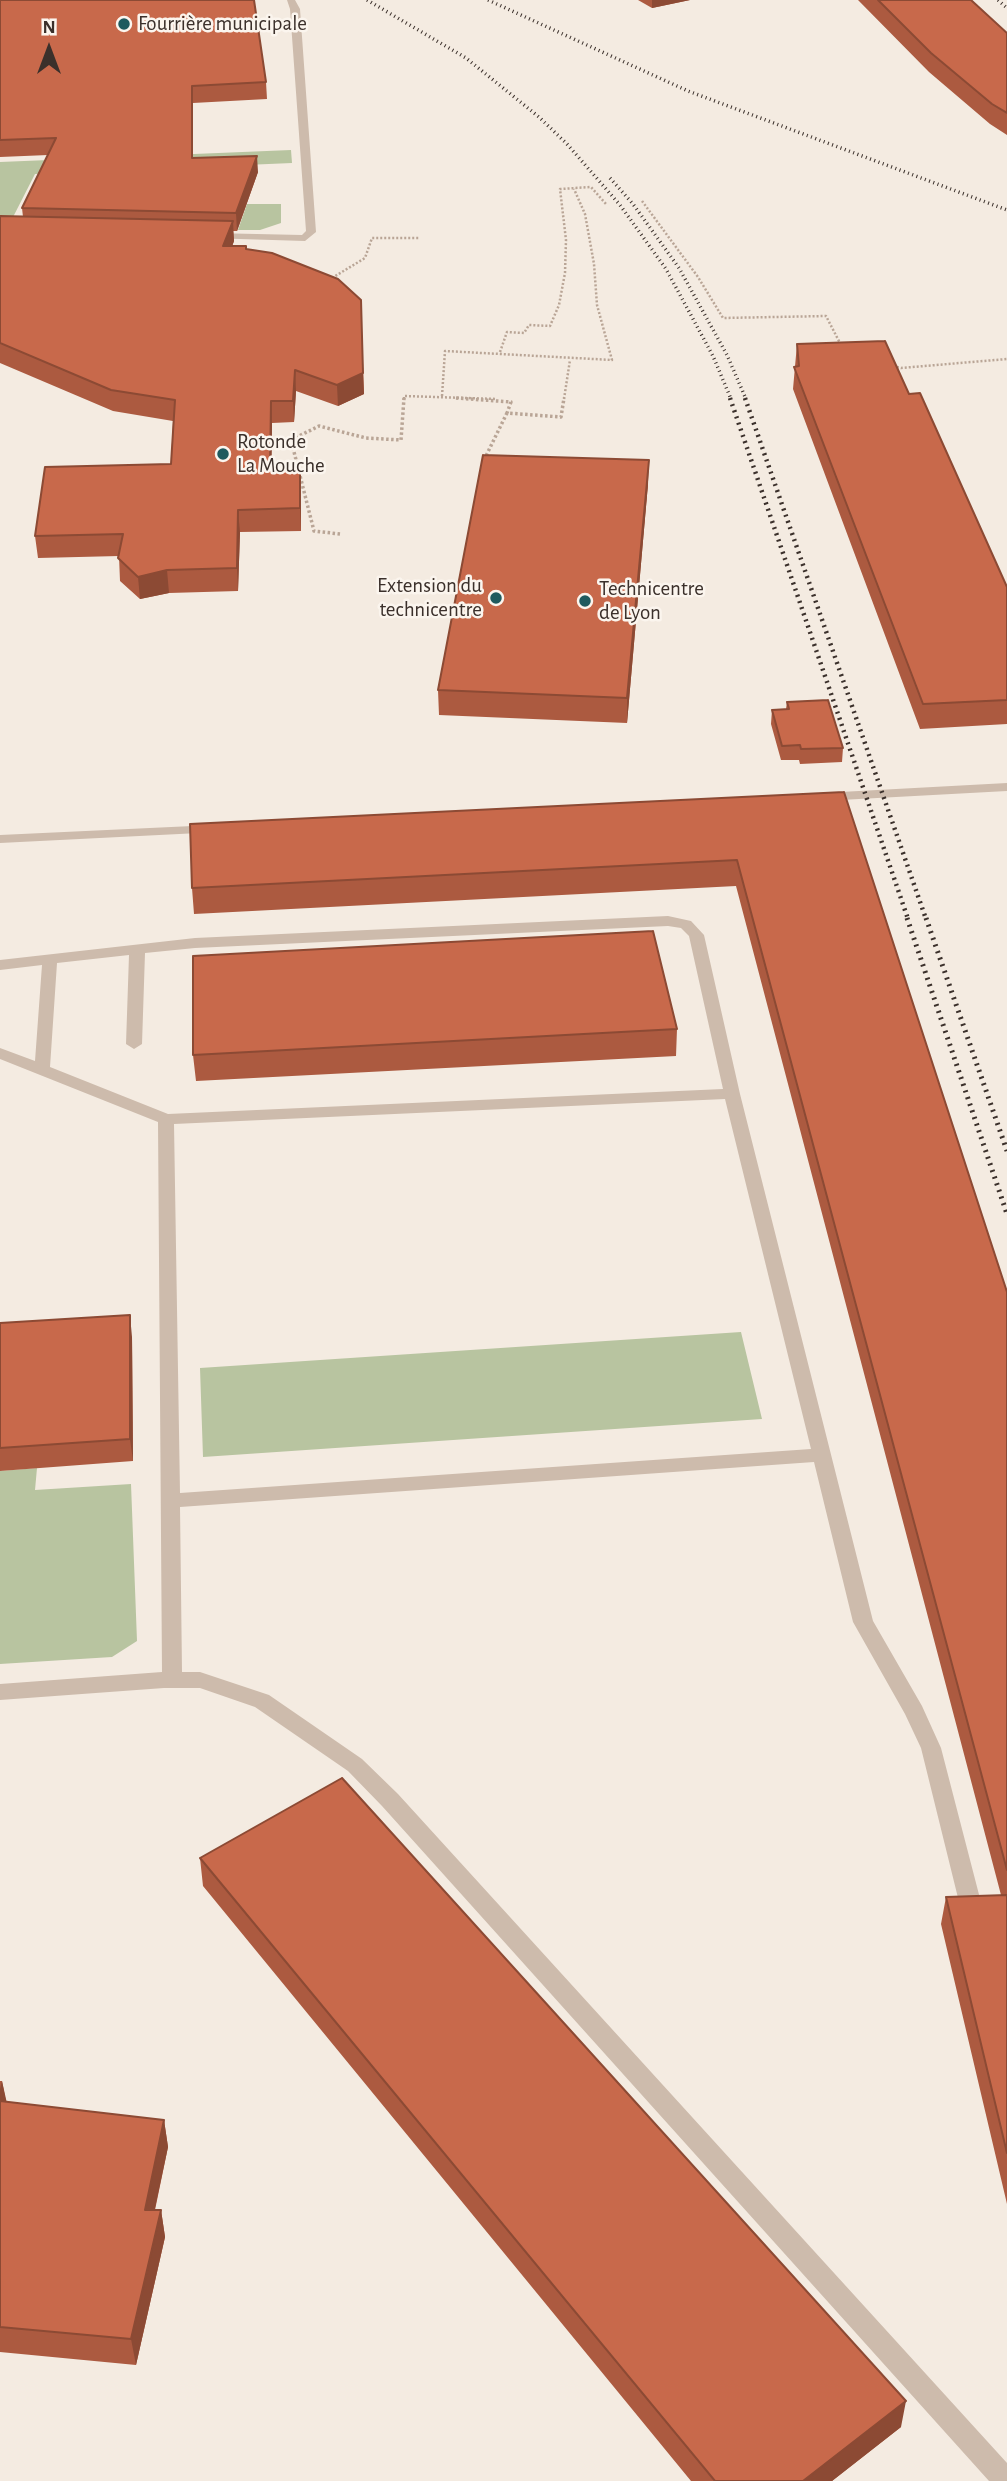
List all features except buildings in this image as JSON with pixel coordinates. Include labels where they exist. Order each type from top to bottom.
[{"type":"street","points":[[192,236],[305,238],[311,232],[295,9],[291,0]]},
{"type":"street","points":[[809,798],[1007,787]]},
{"type":"street","points":[[0,839],[226,828]]},
{"type":"street","points":[[0,965],[195,943],[668,921],[686,925],[696,935],[732,1094],[863,1622],[915,1712],[931,1748],[972,1910]]},
{"type":"street","points":[[134,1044],[137,950]]},
{"type":"street","points":[[42,1070],[50,959]]},
{"type":"street","points":[[0,1053],[166,1119],[732,1094]]},
{"type":"street","points":[[166,1119],[172,1680]]},
{"type":"street","points":[[169,1501],[821,1455]]},
{"type":"street","points":[[0,1692],[200,1680],[262,1701],[355,1766],[1006,2481]]},
{"type":"path","points":[[500,352],[507,331],[524,333],[529,325],[550,326],[559,304],[565,273],[566,240],[560,189],[591,187],[606,204]]},
{"type":"path","points":[[443,396],[445,351],[500,352],[570,360],[612,360],[597,305],[594,264],[585,214],[574,188]]},
{"type":"path","points":[[642,201],[698,277],[723,318],[826,316],[843,350]]},
{"type":"path","points":[[326,282],[365,257],[372,238],[419,238]]},
{"type":"path","points":[[888,360],[894,368],[1007,359]]},
{"type":"path","points":[[507,413],[561,417],[570,360]]},
{"type":"path","points":[[340,534],[314,531],[291,440],[318,426],[366,438],[401,440],[404,396],[443,396],[511,402],[484,460]]},
{"type":"green space","points":[[291,150],[292,163],[35,174],[10,223],[0,223],[0,162]]},
{"type":"green space","points":[[247,204],[281,204],[281,223],[260,230],[238,230]]},
{"type":"green space","points":[[741,1332],[762,1419],[203,1457],[200,1368]]},
{"type":"green space","points":[[37,1468],[35,1490],[131,1484],[137,1641],[112,1657],[0,1664],[0,1471]]},
{"type":"railway","points":[[367,0],[466,58],[539,117],[567,144],[620,205],[666,269],[713,356],[731,399]]},
{"type":"railway","points":[[488,0],[688,91],[1007,210]]},
{"type":"railway","points":[[998,0],[1007,8]]},
{"type":"railway","points":[[610,178],[633,204],[679,268],[727,355],[746,399]]},
{"type":"railway","points":[[730,398],[908,919]]},
{"type":"railway","points":[[745,398],[926,919]]},
{"type":"railway","points":[[907,918],[1007,1214]]},
{"type":"railway","points":[[926,918],[1007,1151]]},
{"type":"place","name":"Fourrière municipale","points":[[124,24]]},
{"type":"place","name":"Rotonde La Mouche","points":[[223,454]]},
{"type":"place","name":"Extension du technicentre","points":[[496,598]]},
{"type":"place","name":"Technicentre de Lyon","points":[[585,601]]}]
